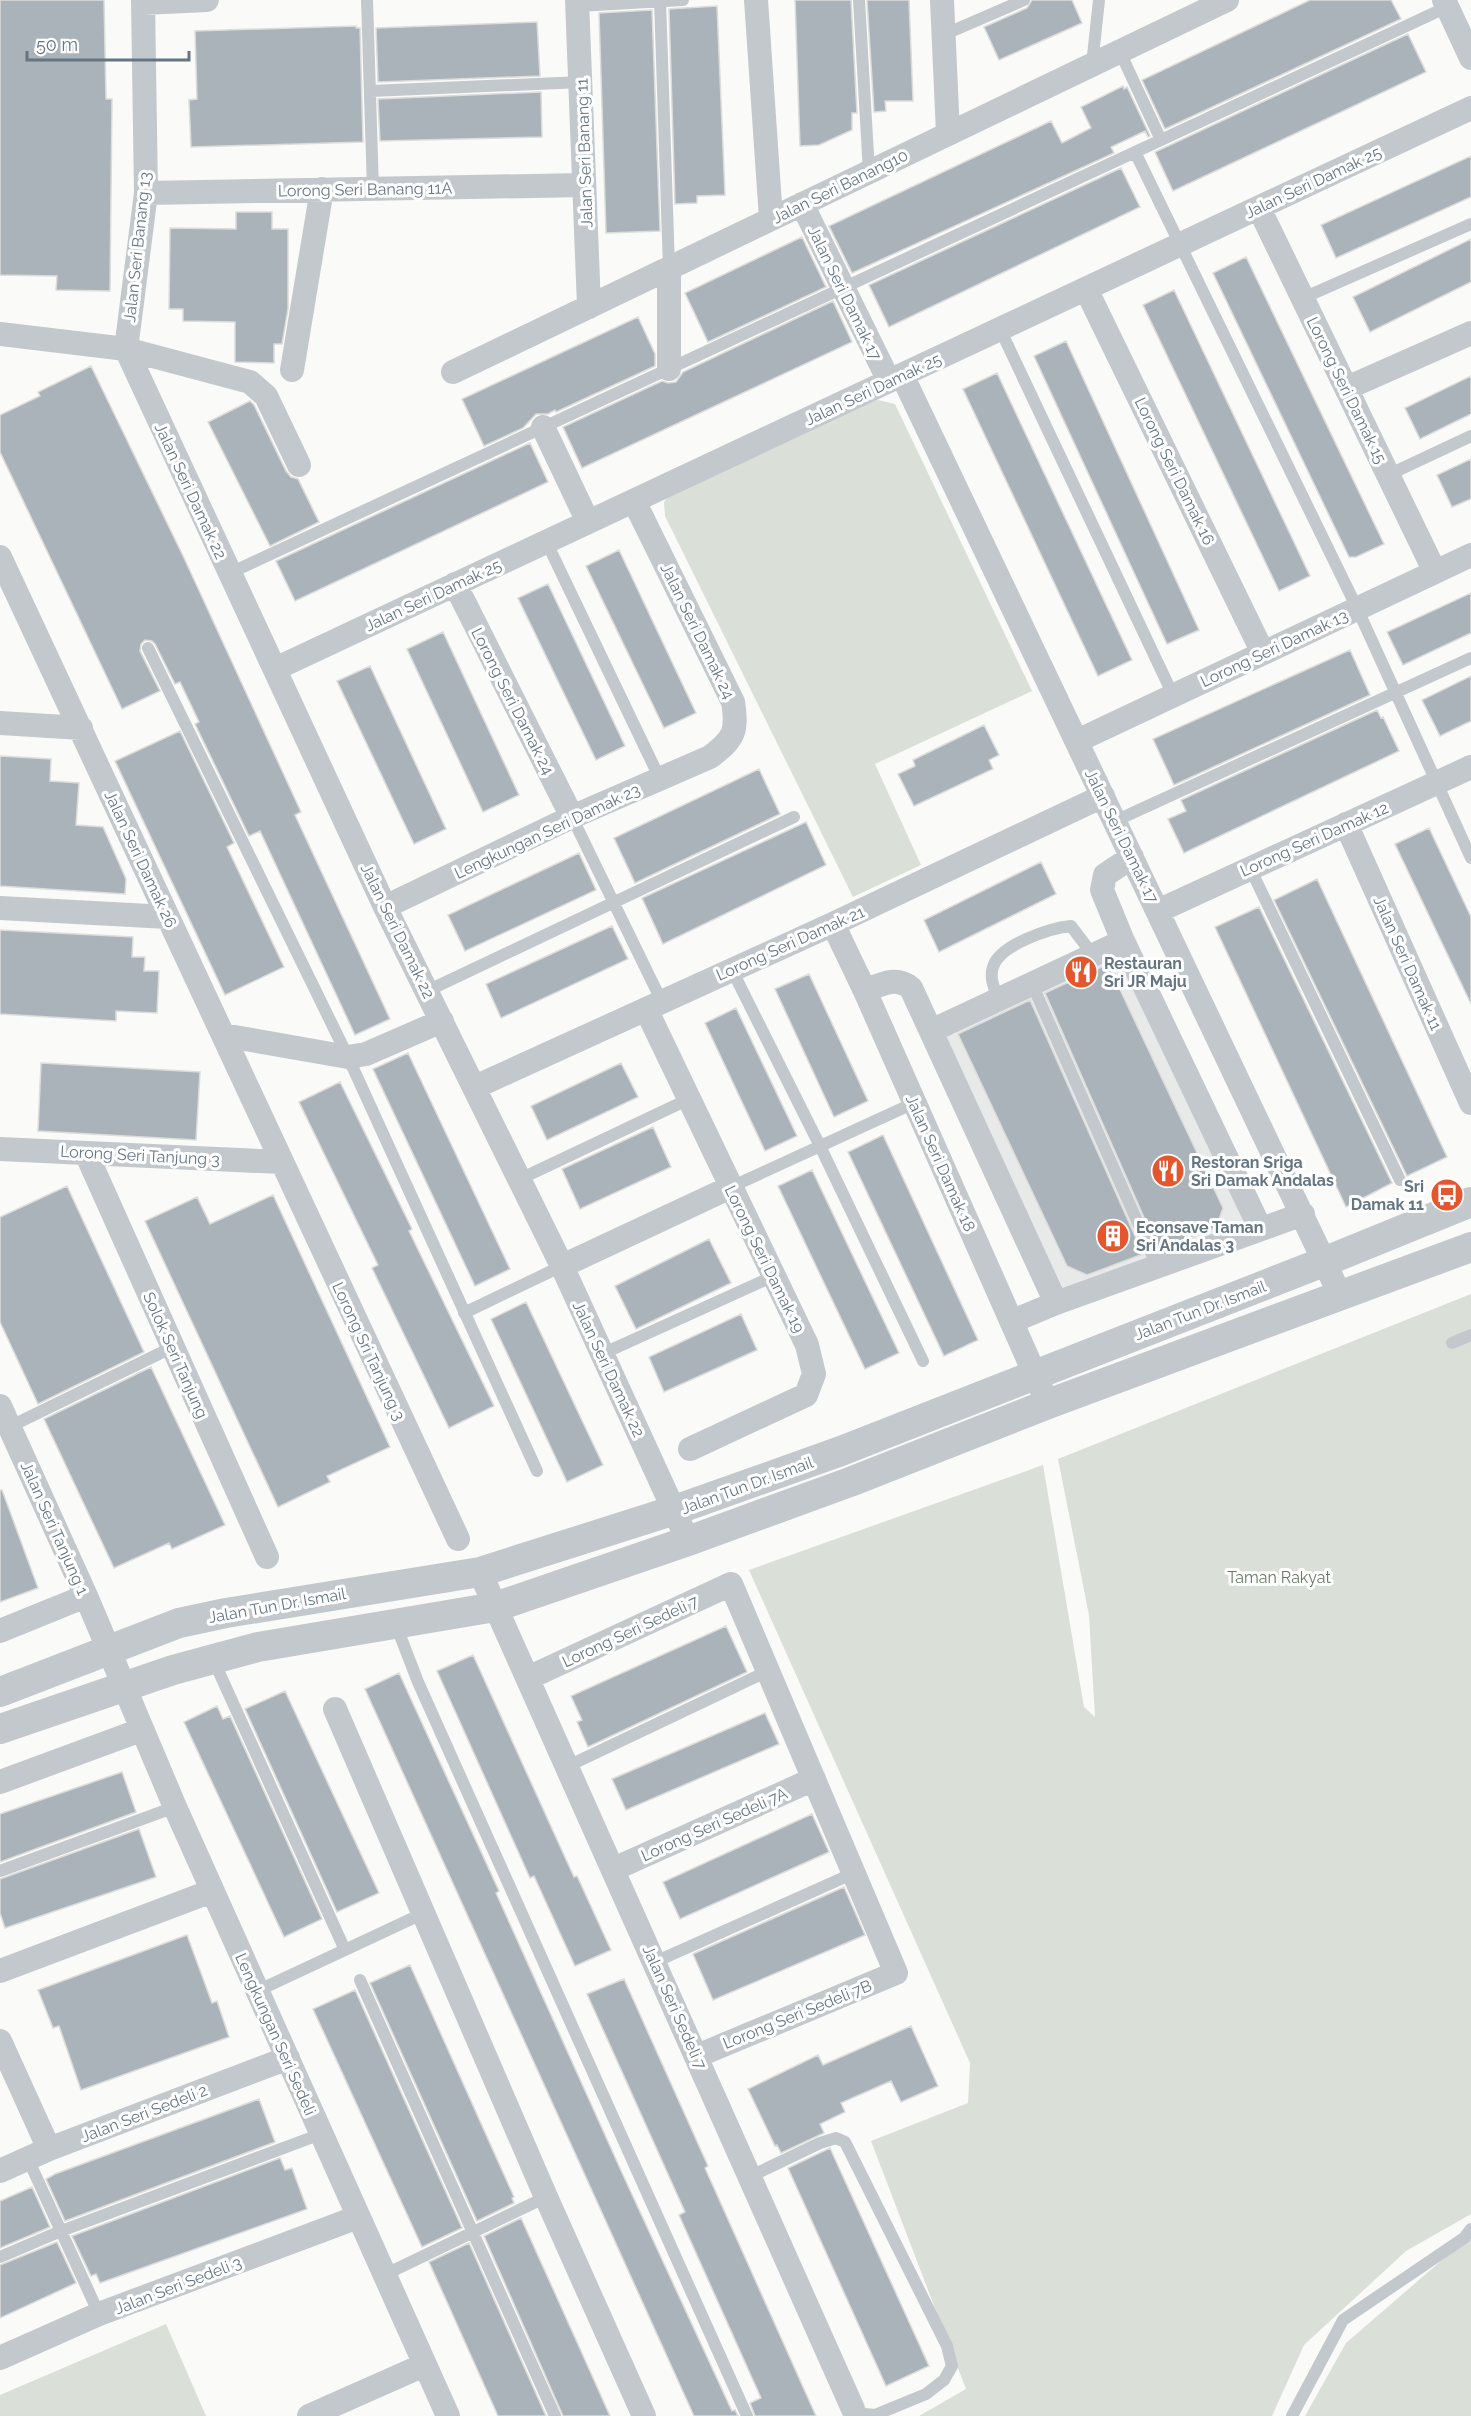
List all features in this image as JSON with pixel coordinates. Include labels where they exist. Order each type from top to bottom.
[{"type":"street","points":[[143,2],[207,0]]},
{"type":"street","points":[[756,0],[771,219]]},
{"type":"street","points":[[942,0],[948,134]]},
{"type":"street","name":"Jalan Seri Banang10","points":[[453,372],[1227,0]]},
{"type":"street","name":"Jalan Seri Banang 13","points":[[126,349],[146,193],[143,2]]},
{"type":"street","name":"Jalan Seri Banang 11","points":[[577,3],[582,82],[589,307]]},
{"type":"street","points":[[1445,3],[1471,58]]},
{"type":"street","name":"Jalan Seri Damak 25","points":[[275,669],[1471,108]]},
{"type":"street","name":"Lorong Seri Banang 11A","points":[[146,193],[584,185]]},
{"type":"street","points":[[292,370],[322,189]]},
{"type":"street","name":"Jalan Seri Damak 17","points":[[802,204],[842,288],[895,378],[1077,741],[1326,1261],[1341,1297]]},
{"type":"street","name":"Lorong Seri Damak 15","points":[[1259,208],[1435,572]]},
{"type":"street","points":[[669,268],[669,369]]},
{"type":"street","name":"Lorong Seri Damak 16","points":[[1086,289],[1263,653]]},
{"type":"street","points":[[1347,388],[1471,333]]},
{"type":"street","points":[[0,334],[126,349],[250,382],[266,396],[299,465]]},
{"type":"street","name":"Jalan Seri Damak 22","points":[[126,349],[385,907],[476,1087],[562,1266],[688,1541]]},
{"type":"street","points":[[543,428],[588,522]]},
{"type":"street","name":"Jalan Seri Damak 24","points":[[633,501],[733,702],[737,724],[728,744],[710,757]]},
{"type":"street","name":"Lorong Seri Damak 13","points":[[1077,741],[1471,555]]},
{"type":"street","name":"Jalan Seri Damak 26","points":[[0,557],[280,1162]]},
{"type":"street","name":"Lorong Seri Damak 24","points":[[455,584],[572,817]]},
{"type":"street","points":[[0,723],[81,728]]},
{"type":"street","name":"Lengkungan Seri Damak 23","points":[[385,907],[572,817],[710,757]]},
{"type":"street","name":"Lorong Seri Damak 12","points":[[1158,910],[1471,767]]},
{"type":"street","name":"Lorong Seri Damak 21","points":[[476,1087],[731,968],[833,924],[1103,796]]},
{"type":"street","name":"Jalan Seri Damak 11","points":[[1346,824],[1471,1103]]},
{"type":"street","points":[[1132,857],[1105,875],[1102,890],[1123,941],[1260,1228]]},
{"type":"street","points":[[0,908],[168,917]]},
{"type":"street","name":"Jalan Seri Damak 18","points":[[833,924],[866,991],[1048,1404]]},
{"type":"street","points":[[931,1031],[1123,941]]},
{"type":"street","points":[[866,991],[893,981],[904,982],[911,988],[1056,1303]]},
{"type":"street","name":"Lorong Seri Damak 19","points":[[654,1005],[689,1099],[807,1345],[814,1374],[806,1395],[690,1449]]},
{"type":"street","points":[[223,1035],[348,1057],[366,1054],[442,1021]]},
{"type":"street","name":"Lorong Seri Tanjung 3","points":[[0,1149],[280,1162]]},
{"type":"street","name":"Solok Seri Tanjung","points":[[86,1153],[267,1557]]},
{"type":"street","name":"Lorong Sri Tanjung 3","points":[[280,1162],[458,1539]]},
{"type":"street","points":[[562,1266],[731,1187]]},
{"type":"street","name":"Jalan Tun Dr. Ismail","points":[[0,1692],[179,1623],[480,1572],[675,1510],[841,1451],[1471,1202]]},
{"type":"street","points":[[1012,1321],[1303,1214]]},
{"type":"street","name":"Jalan Tun Dr. Ismail","points":[[0,1729],[122,1686],[258,1647],[495,1607],[688,1541],[850,1482],[1048,1404],[1471,1247]]},
{"type":"street","name":"Jalan Seri Tanjung 1","points":[[3,1421],[86,1596],[108,1650]]},
{"type":"street","name":"Jalan Seri Sedeli 7","points":[[480,1572],[853,2409]]},
{"type":"street","name":"Lorong Seri Sedeli 7","points":[[528,1678],[731,1584],[768,1671]]},
{"type":"street","points":[[0,1631],[86,1596]]},
{"type":"street","name":"Lengkungan Seri Sedeli","points":[[108,1650],[175,1808],[448,2416]]},
{"type":"street","points":[[768,1671],[854,1873]]},
{"type":"street","points":[[335,1708],[546,2197],[644,2416]]},
{"type":"street","points":[[0,1782],[141,1730]]},
{"type":"street","name":"Lorong Seri Sedeli 7A","points":[[614,1869],[814,1779]]},
{"type":"street","name":"Lorong Seri Sedeli 7B","points":[[697,2056],[896,1973],[854,1873]]},
{"type":"street","points":[[0,1971],[212,1891]]},
{"type":"street","points":[[0,2041],[39,2154]]},
{"type":"street","name":"Jalan Seri Sedeli 2","points":[[0,2171],[288,2058]]},
{"type":"street","name":"Jalan Seri Sedeli 3","points":[[0,2358],[99,2314],[358,2217]]},
{"type":"street","points":[[324,2413],[424,2365]]},
{"type":"lane","points":[[367,0],[373,189]]},
{"type":"lane","points":[[577,3],[683,0]]},
{"type":"lane","points":[[859,0],[869,172]]},
{"type":"lane","points":[[943,35],[1024,0]]},
{"type":"lane","points":[[1092,65],[1099,0]]},
{"type":"lane","points":[[660,1],[669,268]]},
{"type":"lane","points":[[230,573],[1161,140],[1445,3]]},
{"type":"lane","points":[[1120,52],[1161,140]]},
{"type":"lane","points":[[371,91],[582,82]]},
{"type":"lane","points":[[1135,152],[1357,608],[1471,858]]},
{"type":"lane","points":[[1303,298],[1471,224]]},
{"type":"lane","points":[[1000,329],[1173,695]]},
{"type":"lane","points":[[1388,475],[1471,436]]},
{"type":"lane","points":[[546,542],[660,779]]},
{"type":"lane","points":[[148,648],[348,1057],[537,1471]]},
{"type":"lane","points":[[1115,821],[1471,658]]},
{"type":"lane","points":[[572,817],[614,902],[654,1005]]},
{"type":"lane","points":[[427,991],[794,817]]},
{"type":"lane","points":[[1250,868],[1400,1180]]},
{"type":"lane","points":[[998,1000],[991,978],[993,965],[1006,951],[1028,938],[1057,928],[1071,927],[1093,955]]},
{"type":"lane","points":[[731,968],[820,1146],[923,1361]]},
{"type":"lane","points":[[1032,984],[1157,1266]]},
{"type":"lane","points":[[520,1179],[689,1099]]},
{"type":"lane","points":[[731,1187],[914,1103]]},
{"type":"lane","points":[[464,1313],[562,1266]]},
{"type":"lane","points":[[602,1354],[774,1276]]},
{"type":"lane","points":[[1452,1343],[1471,1335]]},
{"type":"lane","points":[[3,1421],[173,1347]]},
{"type":"lane","points":[[396,1624],[418,1682],[747,2416]]},
{"type":"lane","points":[[213,1659],[345,1950]]},
{"type":"lane","points":[[568,1766],[768,1671]]},
{"type":"lane","points":[[0,1871],[175,1808]]},
{"type":"lane","points":[[655,1962],[854,1873]]},
{"type":"lane","points":[[257,1991],[424,1913]]},
{"type":"lane","points":[[360,1980],[555,2416]]},
{"type":"lane","points":[[0,2257],[61,2231],[321,2134]]},
{"type":"lane","points":[[751,2176],[820,2143],[836,2138],[845,2142],[947,2346],[952,2366],[944,2380],[926,2394],[875,2415],[853,2409]]},
{"type":"lane","points":[[39,2154],[61,2231],[99,2314]]},
{"type":"lane","points":[[384,2275],[546,2197]]},
{"type":"lane","points":[[1292,2416],[1343,2320],[1464,2238],[1471,2229]]},
{"type":"shaded area","points":[[1119,950],[1250,1224],[1061,1291],[943,1036]]},
{"type":"green space","points":[[878,400],[895,404],[1032,691],[875,764],[921,865],[853,897],[665,516],[664,502],[675,488],[853,405]]},
{"type":"green space","name":"Taman Rakyat","points":[[1471,1294],[1471,2214],[1406,2251],[1304,2345],[1272,2416],[919,2416],[966,2389],[871,2141],[968,2103],[970,2063],[749,1570],[1043,1465],[1084,1707],[1095,1717],[1089,1615],[1058,1459]]},
{"type":"green space","points":[[1471,2235],[1471,2416],[1305,2416],[1346,2343]]},
{"type":"green space","points":[[166,2324],[206,2416],[0,2416],[0,2395]]},
{"type":"building","points":[[0,0],[104,0],[106,99],[112,99],[110,291],[56,290],[57,276],[0,275]]},
{"type":"building","points":[[795,0],[851,0],[857,113],[852,113],[852,130],[819,145],[800,146]]},
{"type":"building","points":[[867,0],[909,0],[913,101],[885,101],[886,111],[874,112]]},
{"type":"building","points":[[1032,0],[1072,0],[1082,23],[999,60],[984,27],[1027,8]]},
{"type":"building","points":[[1310,0],[1391,0],[1401,19],[1165,129],[1142,80]]},
{"type":"building","points":[[717,6],[725,195],[697,196],[697,203],[675,204],[669,9]]},
{"type":"building","points":[[652,10],[660,231],[606,233],[599,13]]},
{"type":"building","points":[[537,22],[540,76],[378,82],[376,28]]},
{"type":"building","points":[[356,26],[360,28],[363,142],[191,147],[189,100],[197,99],[195,31]]},
{"type":"building","points":[[1408,34],[1426,72],[1173,191],[1155,152]]},
{"type":"building","points":[[1123,86],[1124,89],[1127,87],[1150,136],[1148,137],[1145,131],[1111,147],[1114,153],[852,273],[829,226],[1051,121],[1062,143],[1091,128],[1081,107]]},
{"type":"building","points":[[541,92],[542,137],[380,141],[378,99]]},
{"type":"building","points":[[1471,156],[1471,197],[1336,258],[1321,225]]},
{"type":"building","points":[[1121,168],[1140,207],[889,327],[869,285]]},
{"type":"building","points":[[236,212],[272,212],[272,229],[288,229],[288,309],[282,344],[274,344],[274,363],[235,362],[235,322],[183,321],[183,309],[169,309],[170,228],[236,229]]},
{"type":"building","points":[[802,237],[826,287],[708,342],[685,293]]},
{"type":"building","points":[[1471,239],[1471,282],[1370,332],[1353,297]]},
{"type":"building","points":[[1246,257],[1384,544],[1356,557],[1349,557],[1213,273]]},
{"type":"building","points":[[1174,290],[1310,576],[1279,591],[1143,305]]},
{"type":"building","points":[[833,301],[852,342],[582,468],[563,427],[662,381],[676,382],[683,372]]},
{"type":"building","points":[[638,317],[655,354],[655,366],[556,412],[555,410],[548,414],[536,414],[523,428],[484,446],[462,399]]},
{"type":"building","points":[[1066,341],[1199,630],[1167,644],[1034,356]]},
{"type":"building","points":[[91,366],[184,558],[301,812],[295,815],[390,1019],[355,1035],[260,831],[249,836],[195,724],[199,722],[180,682],[175,684],[155,644],[145,640],[141,644],[140,651],[160,691],[122,709],[0,452],[0,415],[40,396],[38,392]]},
{"type":"building","points":[[997,373],[1132,660],[1098,676],[963,389]]},
{"type":"building","points":[[1471,376],[1471,414],[1420,439],[1405,408]]},
{"type":"building","points":[[250,401],[286,471],[291,477],[298,479],[319,522],[270,546],[208,422]]},
{"type":"building","points":[[530,443],[548,482],[295,601],[276,561]]},
{"type":"building","points":[[1471,459],[1471,499],[1452,507],[1437,475]]},
{"type":"building","points":[[619,550],[696,713],[664,728],[586,566]]},
{"type":"building","points":[[548,584],[625,746],[596,760],[518,598]]},
{"type":"building","points":[[1471,593],[1471,633],[1403,665],[1387,632]]},
{"type":"building","points":[[443,632],[519,795],[483,812],[407,649]]},
{"type":"building","points":[[1350,650],[1370,695],[1174,785],[1153,739]]},
{"type":"building","points":[[370,666],[446,829],[414,844],[337,681]]},
{"type":"building","points":[[1471,676],[1471,721],[1440,736],[1422,700]]},
{"type":"building","points":[[1377,710],[1381,718],[1383,717],[1399,751],[1184,853],[1168,819],[1186,811],[1181,800]]},
{"type":"building","points":[[984,725],[999,755],[989,760],[993,769],[914,806],[898,774],[915,766],[913,760]]},
{"type":"building","points":[[180,731],[234,843],[227,847],[284,967],[225,995],[115,761]]},
{"type":"building","points":[[0,756],[51,759],[50,781],[79,783],[76,825],[103,827],[126,879],[125,894],[0,886]]},
{"type":"building","points":[[759,769],[780,814],[635,883],[614,838]]},
{"type":"building","points":[[806,822],[826,865],[663,944],[642,898]]},
{"type":"building","points":[[1429,828],[1471,917],[1471,1004],[1395,844]]},
{"type":"building","points":[[579,853],[596,890],[465,951],[448,915]]},
{"type":"building","points":[[1041,862],[1056,894],[939,952],[924,920]]},
{"type":"building","points":[[1317,879],[1447,1157],[1407,1176],[1274,900]]},
{"type":"building","points":[[1259,907],[1392,1183],[1346,1207],[1215,927]]},
{"type":"building","points":[[612,926],[628,959],[501,1018],[486,984]]},
{"type":"building","points":[[0,930],[133,937],[132,957],[145,957],[144,971],[159,971],[157,1013],[116,1011],[116,1021],[0,1014]]},
{"type":"building","points":[[1108,964],[1223,1208],[1216,1228],[1158,1249],[1045,993]]},
{"type":"building","points":[[809,974],[868,1101],[834,1117],[775,989]]},
{"type":"building","points":[[1030,1000],[1143,1254],[1087,1275],[1067,1266],[958,1034]]},
{"type":"building","points":[[736,1008],[797,1136],[765,1151],[705,1023]]},
{"type":"building","points":[[408,1053],[510,1269],[475,1286],[373,1069]]},
{"type":"building","points":[[41,1063],[200,1072],[196,1140],[38,1131]]},
{"type":"building","points":[[621,1063],[638,1097],[547,1140],[531,1106]]},
{"type":"building","points":[[340,1082],[412,1229],[409,1231],[494,1406],[449,1428],[372,1268],[378,1265],[299,1102]]},
{"type":"building","points":[[653,1127],[671,1167],[580,1209],[562,1169]]},
{"type":"building","points":[[883,1135],[978,1340],[944,1356],[848,1152]]},
{"type":"building","points":[[812,1170],[899,1353],[865,1369],[778,1186]]},
{"type":"building","points":[[67,1186],[144,1352],[38,1404],[0,1322],[0,1217]]},
{"type":"building","points":[[273,1195],[390,1447],[327,1476],[330,1482],[278,1507],[145,1221],[197,1197],[210,1224]]},
{"type":"building","points":[[709,1239],[731,1283],[636,1329],[615,1286]]},
{"type":"building","points":[[526,1302],[603,1465],[567,1482],[491,1319]]},
{"type":"building","points":[[741,1314],[757,1350],[664,1392],[649,1357]]},
{"type":"building","points":[[151,1367],[225,1525],[172,1549],[169,1543],[114,1568],[44,1419]]},
{"type":"building","points":[[0,1490],[2,1490],[38,1588],[0,1602]]},
{"type":"building","points":[[726,1626],[747,1672],[588,1747],[577,1722],[582,1720],[571,1696]]},
{"type":"building","points":[[473,1655],[574,1877],[577,1876],[611,1950],[575,1966],[534,1876],[530,1878],[437,1671]]},
{"type":"building","points":[[399,1673],[499,1891],[496,1893],[623,2175],[732,2411],[735,2410],[738,2416],[694,2416],[365,1689]]},
{"type":"building","points":[[285,1691],[379,1893],[337,1912],[245,1709]]},
{"type":"building","points":[[217,1706],[223,1719],[230,1716],[322,1919],[284,1937],[184,1722]]},
{"type":"building","points":[[765,1713],[779,1744],[626,1810],[612,1779]]},
{"type":"building","points":[[122,1772],[136,1812],[0,1862],[0,1814]]},
{"type":"building","points":[[812,1814],[829,1852],[680,1919],[663,1882]]},
{"type":"building","points":[[139,1829],[156,1877],[5,1928],[0,1913],[0,1879]]},
{"type":"building","points":[[844,1887],[865,1935],[713,2000],[693,1954]]},
{"type":"building","points":[[187,1935],[212,2003],[217,2001],[229,2037],[81,2090],[59,2026],[53,2028],[38,1990]]},
{"type":"building","points":[[410,1965],[514,2197],[512,2198],[514,2203],[477,2221],[370,1983]]},
{"type":"building","points":[[624,1979],[708,2166],[705,2168],[816,2416],[755,2416],[750,2403],[761,2398],[679,2215],[685,2212],[587,1994]]},
{"type":"building","points":[[355,1990],[462,2228],[422,2247],[313,2009]]},
{"type":"building","points":[[911,2026],[938,2086],[901,2102],[891,2081],[841,2103],[845,2112],[820,2124],[824,2133],[781,2153],[777,2145],[775,2146],[748,2089],[818,2055],[823,2065]]},
{"type":"building","points":[[259,2099],[275,2142],[65,2221],[46,2179]]},
{"type":"building","points":[[830,2148],[929,2366],[886,2386],[788,2168]]},
{"type":"building","points":[[280,2158],[285,2170],[292,2168],[307,2209],[100,2283],[96,2274],[91,2276],[72,2236]]},
{"type":"building","points":[[32,2187],[50,2227],[0,2248],[0,2201]]},
{"type":"building","points":[[521,2218],[610,2416],[563,2416],[484,2236]]},
{"type":"building","points":[[57,2242],[76,2283],[0,2318],[0,2265]]},
{"type":"building","points":[[469,2243],[546,2416],[498,2416],[429,2262]]},
{"type":"place","name":"Restauran Sri JR Maju","points":[[1081,972]]},
{"type":"place","name":"Restoran Sriga Sri Damak Andalas","points":[[1168,1171]]},
{"type":"place","name":"Sri Damak 11","points":[[1447,1195]]},
{"type":"place","name":"Econsave Taman Sri Andalas 3","points":[[1113,1236]]}]
